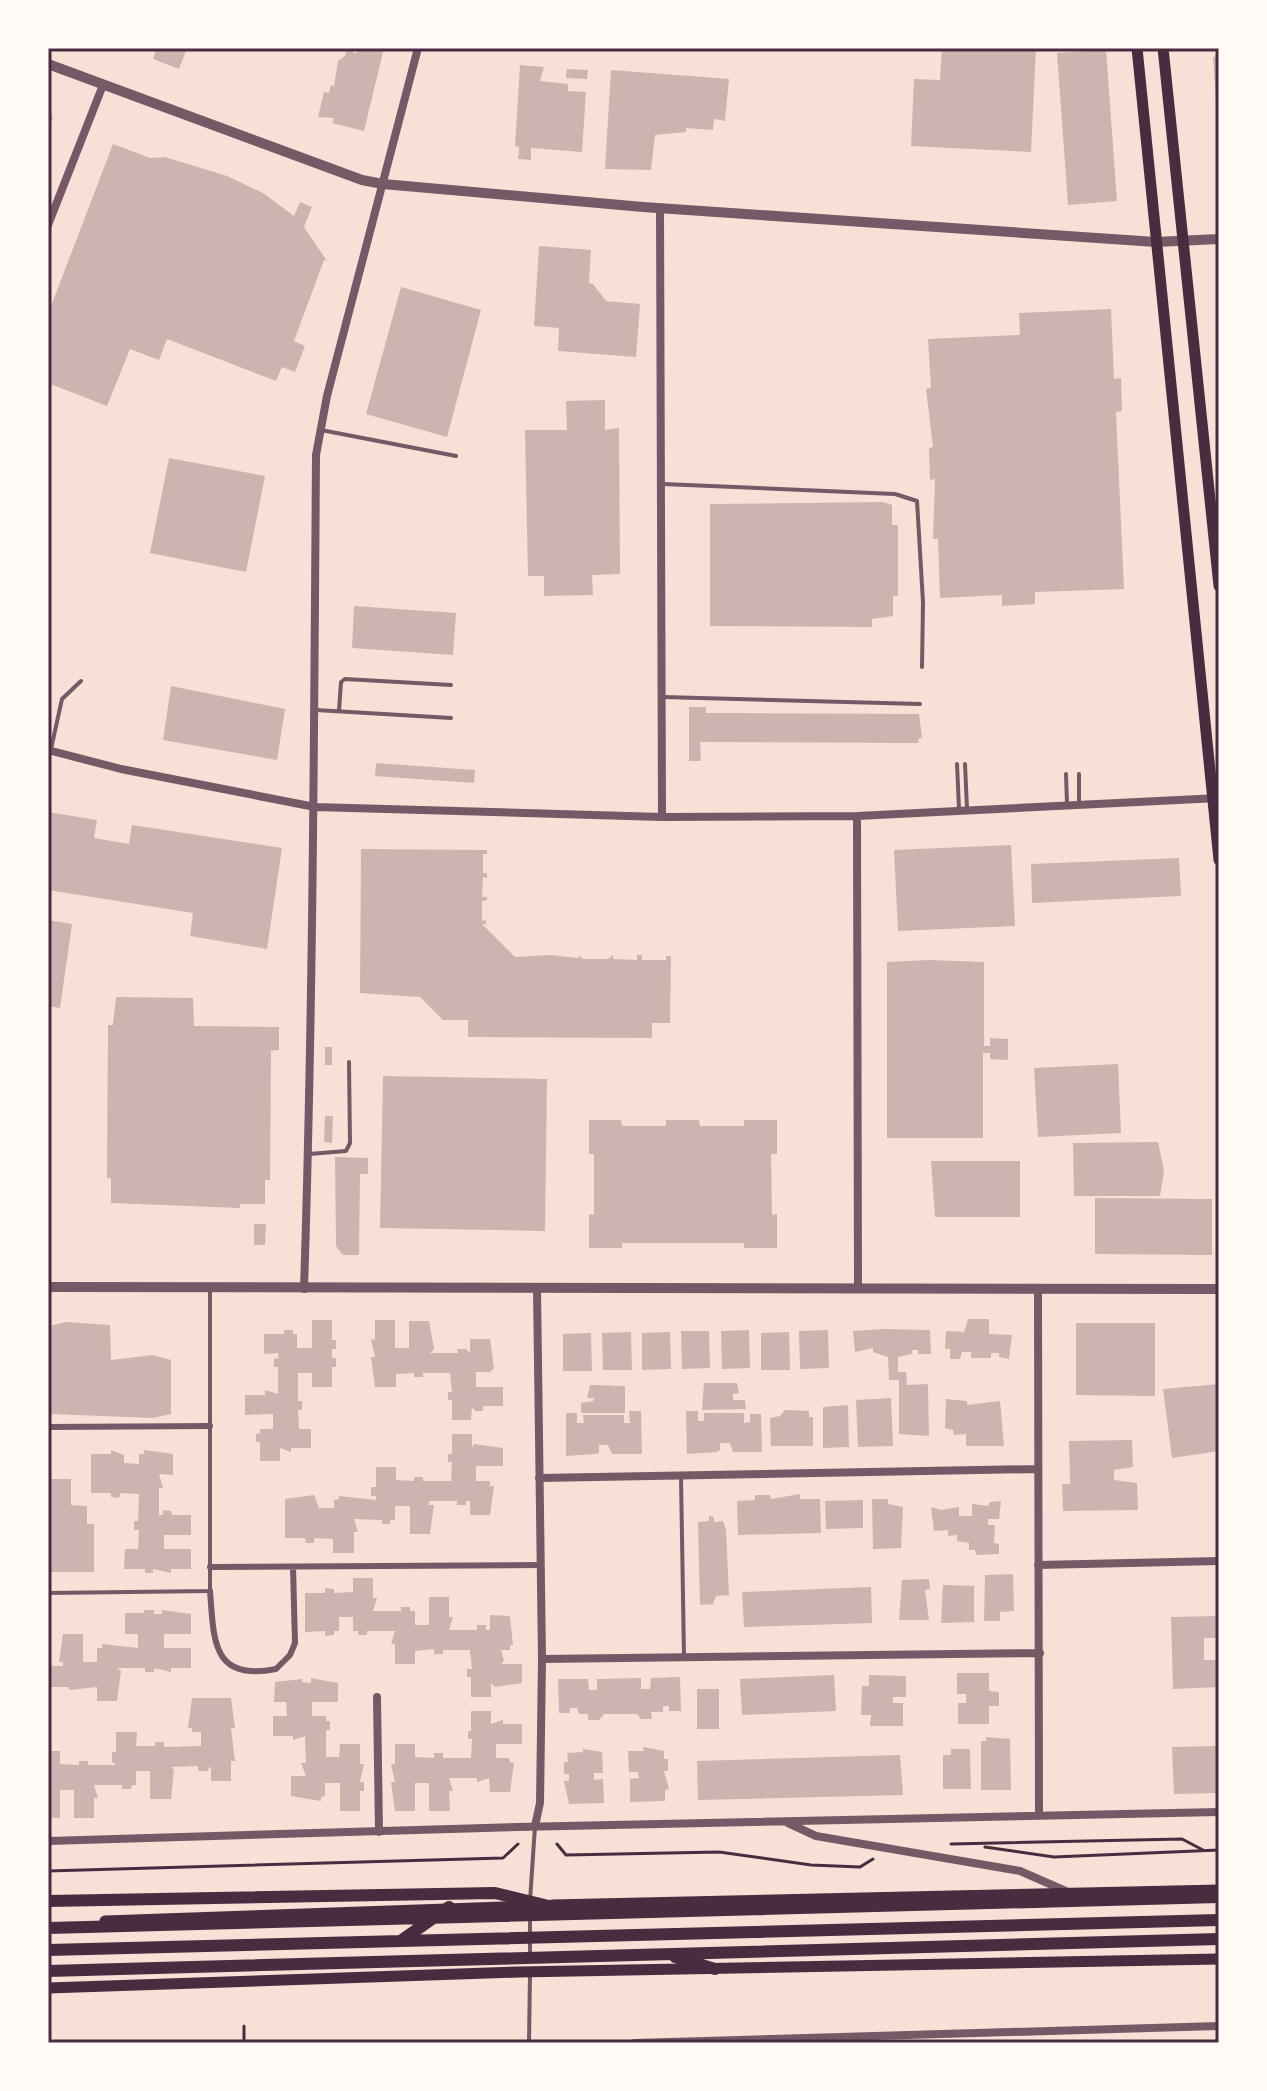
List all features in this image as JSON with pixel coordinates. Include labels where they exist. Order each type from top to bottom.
[{"type":"highway","points":[[48,1901],[495,1893],[575,1913]]},
{"type":"highway","points":[[48,1926],[1219,1897]]},
{"type":"highway","points":[[401,1941],[449,1907]]},
{"type":"highway","points":[[48,1950],[1219,1920]]},
{"type":"highway","points":[[48,1941],[152,1948],[791,1932],[874,1948]]},
{"type":"highway","points":[[611,1936],[715,1969]]},
{"type":"highway","points":[[48,1971],[1219,1939]]},
{"type":"main road","points":[[1137,48],[1216,798],[1219,860]]},
{"type":"main road","points":[[1163,48],[1219,586]]},
{"type":"main road","points":[[48,1926],[449,1907],[1219,1890]]},
{"type":"main road","points":[[48,1988],[530,1972],[1219,1959]]},
{"type":"street","points":[[304,1289],[315,807],[316,455],[418,48]]},
{"type":"street","points":[[48,64],[362,180],[383,184],[660,208],[1156,242],[1219,239]]},
{"type":"street","points":[[48,225],[103,85]]},
{"type":"street","points":[[660,208],[662,817]]},
{"type":"street","points":[[49,750],[121,769],[315,807],[662,817],[857,816],[1216,798]]},
{"type":"street","points":[[857,816],[858,1289]]},
{"type":"street","points":[[48,1287],[1219,1289]]},
{"type":"street","points":[[535,1826],[540,1803],[542,1659],[537,1288]]},
{"type":"street","points":[[1038,1290],[1039,1815]]},
{"type":"street","points":[[48,1427],[210,1426]]},
{"type":"street","points":[[539,1478],[1038,1469]]},
{"type":"street","points":[[1038,1565],[1219,1561]]},
{"type":"street","points":[[210,1567],[541,1565]]},
{"type":"street","points":[[210,1591],[214,1647],[229,1663],[248,1672],[276,1669],[290,1655],[295,1643],[293,1567]]},
{"type":"street","points":[[542,1659],[1040,1653]]},
{"type":"street","points":[[377,1697],[379,1832]]},
{"type":"street","points":[[48,1841],[535,1826],[1219,1812]]},
{"type":"street","points":[[783,1821],[816,1836],[1020,1871],[1069,1893]]},
{"type":"street","points":[[635,2043],[973,2038],[1028,2032],[1219,2026]]},
{"type":"lane","points":[[321,430],[456,456]]},
{"type":"lane","points":[[661,484],[895,494],[917,501],[923,602],[922,667]]},
{"type":"lane","points":[[339,711],[341,682],[345,679],[451,685]]},
{"type":"lane","points":[[49,750],[62,699],[81,681]]},
{"type":"lane","points":[[661,697],[920,704]]},
{"type":"lane","points":[[314,709],[451,718]]},
{"type":"lane","points":[[957,764],[963,809]]},
{"type":"lane","points":[[963,809],[965,764]]},
{"type":"lane","points":[[1066,774],[1067,805]]},
{"type":"lane","points":[[1079,774],[1079,804]]},
{"type":"lane","points":[[307,1154],[339,1154],[346,1151],[350,1143],[349,1062]]},
{"type":"lane","points":[[48,1593],[210,1591],[210,1289]]},
{"type":"lane","points":[[681,1475],[684,1656]]},
{"type":"lane","points":[[529,2043],[530,1906],[535,1826]]},
{"type":"lane","points":[[1028,2032],[1031,2043]]},
{"type":"path","points":[[1203,1850],[1198,1853],[1054,1857],[973,1845],[1182,1839],[1203,1850],[1219,1850]]},
{"type":"path","points":[[48,1871],[503,1858],[518,1844]]},
{"type":"path","points":[[557,1844],[566,1855],[719,1852],[811,1865],[860,1867],[872,1861]]},
{"type":"path","points":[[244,2026],[244,2043]]},
{"type":"building","points":[[157,48],[187,48],[179,69],[153,59]]},
{"type":"building","points":[[347,48],[356,54],[358,48],[384,48],[364,131],[332,123],[334,118],[318,117],[324,92],[329,93],[331,85],[334,86],[338,61],[345,56]]},
{"type":"building","points":[[942,48],[1036,48],[1031,152],[911,146],[914,79],[940,80]]},
{"type":"building","points":[[1106,50],[1117,201],[1068,205],[1057,53]]},
{"type":"building","points":[[1219,56],[1219,101],[1216,102],[1213,57]]},
{"type":"building","points":[[520,65],[544,67],[540,81],[568,84],[568,91],[586,92],[582,152],[531,148],[531,160],[518,159],[519,147],[515,146]]},
{"type":"building","points":[[567,69],[588,70],[587,79],[566,78]]},
{"type":"building","points":[[611,70],[729,79],[725,121],[714,119],[713,130],[686,128],[686,132],[655,135],[651,170],[605,169]]},
{"type":"building","points":[[48,105],[53,118],[48,130]]},
{"type":"building","points":[[113,144],[150,158],[165,157],[227,176],[263,193],[294,216],[300,202],[312,207],[304,227],[327,261],[324,260],[294,341],[305,346],[295,372],[282,367],[276,381],[167,339],[159,360],[130,349],[107,406],[48,383],[48,314]]},
{"type":"building","points":[[539,246],[591,250],[589,283],[606,301],[640,304],[636,357],[558,351],[559,328],[534,326]]},
{"type":"building","points":[[401,287],[481,310],[447,437],[366,414]]},
{"type":"building","points":[[1111,309],[1114,379],[1121,378],[1122,411],[1116,412],[1124,589],[1035,592],[1035,604],[1002,606],[1002,595],[940,598],[938,539],[933,539],[935,479],[930,480],[929,448],[933,447],[926,389],[931,388],[928,339],[1020,335],[1019,313]]},
{"type":"building","points":[[605,400],[605,430],[619,428],[620,574],[592,575],[593,595],[544,596],[544,576],[528,576],[525,430],[567,430],[566,401]]},
{"type":"building","points":[[169,458],[265,476],[246,572],[150,553]]},
{"type":"building","points":[[883,502],[892,505],[892,525],[898,525],[898,596],[893,596],[893,616],[872,619],[872,627],[710,626],[710,504]]},
{"type":"building","points":[[354,606],[456,613],[453,655],[352,648]]},
{"type":"building","points":[[171,686],[285,709],[277,760],[163,740]]},
{"type":"building","points":[[689,707],[706,707],[706,713],[919,714],[922,738],[918,743],[700,742],[701,761],[689,761]]},
{"type":"building","points":[[376,763],[475,770],[474,783],[375,776]]},
{"type":"building","points":[[48,812],[97,820],[94,838],[129,844],[132,825],[282,848],[267,949],[190,936],[193,913],[48,890]]},
{"type":"building","points":[[1011,845],[1015,926],[898,931],[894,850]]},
{"type":"building","points":[[361,849],[487,850],[487,854],[483,854],[483,873],[487,873],[487,878],[483,877],[482,897],[487,897],[482,901],[482,921],[486,920],[486,924],[482,924],[515,957],[550,955],[579,958],[579,955],[583,959],[608,959],[613,955],[613,959],[637,960],[637,955],[642,955],[642,960],[666,960],[666,956],[671,956],[670,1023],[652,1023],[652,1038],[468,1037],[468,1020],[443,1020],[420,997],[360,993]]},
{"type":"building","points":[[1179,858],[1181,896],[1032,903],[1031,864]]},
{"type":"building","points":[[48,920],[72,924],[60,1008],[48,1006]]},
{"type":"building","points":[[887,962],[984,962],[984,1046],[990,1046],[990,1038],[1008,1039],[1008,1060],[990,1059],[990,1053],[983,1053],[983,1138],[887,1138]]},
{"type":"building","points":[[116,997],[193,998],[194,1026],[279,1027],[279,1050],[266,1051],[271,1051],[270,1180],[265,1180],[265,1204],[240,1204],[240,1208],[111,1203],[111,1178],[107,1178],[108,1025],[113,1025]]},
{"type":"building","points":[[325,1047],[332,1047],[332,1065],[325,1065]]},
{"type":"building","points":[[1118,1064],[1121,1133],[1038,1137],[1034,1068]]},
{"type":"building","points":[[383,1076],[547,1079],[545,1231],[380,1228]]},
{"type":"building","points":[[325,1116],[333,1116],[332,1143],[324,1142]]},
{"type":"building","points":[[589,1120],[621,1120],[622,1126],[666,1126],[666,1120],[699,1120],[700,1126],[744,1126],[744,1120],[777,1120],[777,1154],[771,1154],[772,1215],[777,1214],[777,1248],[744,1248],[744,1243],[622,1243],[622,1248],[589,1248],[589,1214],[594,1215],[594,1154],[589,1154]]},
{"type":"building","points":[[1158,1142],[1164,1171],[1160,1196],[1074,1196],[1073,1143]]},
{"type":"building","points":[[335,1157],[368,1158],[368,1174],[360,1174],[359,1255],[343,1255],[336,1246]]},
{"type":"building","points":[[931,1161],[1020,1161],[1020,1217],[935,1217]]},
{"type":"building","points":[[1095,1198],[1212,1199],[1212,1255],[1095,1254]]},
{"type":"building","points":[[254,1224],[266,1224],[265,1245],[254,1245]]},
{"type":"building","points":[[968,1319],[989,1319],[989,1334],[1012,1335],[1009,1359],[999,1357],[999,1353],[991,1353],[991,1358],[971,1358],[971,1352],[962,1352],[960,1359],[950,1359],[950,1349],[945,1349],[946,1331],[964,1332]]},
{"type":"building","points":[[312,1320],[332,1320],[332,1340],[336,1340],[336,1349],[332,1349],[332,1358],[336,1358],[336,1367],[332,1367],[332,1387],[312,1387],[312,1373],[298,1373],[298,1401],[302,1401],[302,1410],[298,1410],[299,1429],[311,1429],[311,1448],[291,1448],[291,1452],[280,1448],[280,1461],[260,1461],[260,1442],[256,1442],[256,1434],[260,1433],[260,1429],[273,1429],[273,1414],[245,1415],[245,1395],[265,1395],[265,1390],[278,1394],[278,1367],[274,1367],[274,1358],[278,1359],[278,1353],[264,1354],[264,1334],[284,1334],[284,1330],[293,1330],[293,1334],[297,1334],[297,1348],[312,1348]]},
{"type":"building","points":[[375,1320],[395,1320],[395,1348],[409,1348],[409,1321],[429,1321],[434,1349],[430,1353],[458,1353],[457,1349],[466,1349],[470,1353],[470,1339],[490,1339],[494,1368],[490,1372],[476,1372],[476,1387],[503,1387],[503,1406],[483,1406],[483,1411],[475,1411],[472,1407],[471,1420],[452,1420],[452,1400],[448,1400],[448,1392],[452,1392],[450,1373],[423,1373],[423,1377],[414,1377],[414,1373],[396,1374],[396,1387],[375,1387],[371,1357],[375,1357],[371,1339],[375,1340]]},
{"type":"building","points":[[66,1322],[110,1325],[111,1360],[153,1355],[171,1360],[171,1414],[153,1418],[50,1414],[49,1326]]},
{"type":"building","points":[[1076,1323],[1155,1323],[1155,1396],[1076,1395]]},
{"type":"building","points":[[749,1330],[750,1368],[722,1369],[721,1331]]},
{"type":"building","points":[[828,1330],[829,1368],[800,1369],[799,1331]]},
{"type":"building","points":[[930,1330],[931,1354],[918,1354],[918,1350],[912,1350],[912,1354],[898,1357],[898,1372],[906,1372],[907,1385],[928,1384],[929,1436],[899,1434],[899,1380],[889,1380],[888,1357],[873,1352],[873,1348],[855,1352],[853,1331]]},
{"type":"building","points":[[681,1331],[709,1331],[710,1368],[682,1369]]},
{"type":"building","points":[[631,1332],[632,1370],[603,1370],[602,1333]]},
{"type":"building","points":[[670,1332],[671,1369],[642,1370],[642,1333]]},
{"type":"building","points":[[789,1332],[790,1370],[761,1370],[761,1333]]},
{"type":"building","points":[[591,1333],[592,1371],[563,1371],[563,1334]]},
{"type":"building","points":[[704,1383],[737,1383],[739,1393],[733,1394],[733,1400],[745,1400],[746,1409],[702,1410]]},
{"type":"building","points":[[1219,1384],[1219,1451],[1172,1458],[1163,1389]]},
{"type":"building","points":[[590,1385],[625,1386],[625,1413],[581,1413],[581,1403],[593,1401],[594,1398],[587,1398]]},
{"type":"building","points":[[891,1398],[893,1446],[858,1447],[856,1400]]},
{"type":"building","points":[[946,1399],[967,1401],[967,1405],[1000,1401],[1004,1446],[966,1446],[966,1434],[954,1435],[953,1430],[945,1428]]},
{"type":"building","points":[[848,1405],[849,1447],[823,1448],[823,1407]]},
{"type":"building","points":[[785,1410],[809,1411],[809,1417],[813,1417],[813,1446],[771,1446],[770,1418],[780,1416]]},
{"type":"building","points":[[629,1411],[641,1411],[642,1454],[612,1454],[608,1445],[599,1445],[599,1453],[566,1456],[566,1413],[577,1413],[577,1423],[584,1423],[583,1415],[624,1415],[624,1423],[630,1423]]},
{"type":"building","points":[[686,1411],[698,1411],[698,1421],[704,1421],[704,1413],[744,1413],[744,1423],[750,1422],[750,1414],[761,1414],[762,1452],[733,1452],[730,1443],[720,1443],[717,1452],[687,1454]]},
{"type":"building","points":[[452,1434],[472,1434],[472,1448],[474,1444],[503,1448],[503,1466],[476,1466],[476,1481],[490,1481],[490,1486],[494,1486],[490,1515],[470,1515],[470,1501],[466,1501],[466,1505],[457,1505],[457,1501],[429,1501],[429,1505],[434,1505],[430,1534],[410,1534],[410,1506],[395,1506],[395,1520],[390,1520],[390,1524],[382,1524],[382,1520],[354,1519],[358,1532],[354,1532],[354,1553],[333,1553],[333,1539],[314,1538],[314,1543],[306,1543],[305,1538],[285,1538],[285,1499],[314,1495],[319,1508],[334,1508],[334,1500],[339,1496],[376,1500],[376,1496],[371,1496],[371,1487],[376,1487],[376,1467],[396,1467],[396,1480],[414,1481],[414,1477],[423,1477],[423,1481],[451,1481],[452,1462],[448,1462],[448,1454],[452,1454]]},
{"type":"building","points":[[1132,1440],[1133,1467],[1114,1470],[1114,1480],[1137,1483],[1138,1510],[1063,1511],[1062,1484],[1070,1484],[1069,1441]]},
{"type":"building","points":[[111,1450],[124,1455],[124,1463],[139,1464],[139,1454],[144,1454],[144,1450],[173,1454],[173,1475],[159,1474],[163,1488],[159,1488],[159,1515],[163,1515],[163,1510],[171,1511],[172,1515],[191,1515],[191,1535],[164,1535],[164,1549],[191,1549],[191,1569],[171,1569],[171,1573],[153,1569],[153,1573],[145,1573],[145,1569],[124,1569],[125,1549],[138,1549],[139,1530],[134,1530],[134,1521],[138,1521],[139,1494],[120,1493],[119,1498],[111,1497],[111,1493],[91,1493],[91,1454],[111,1454]]},
{"type":"building","points":[[48,1479],[71,1479],[71,1505],[87,1506],[87,1524],[94,1524],[94,1572],[48,1572]]},
{"type":"building","points":[[800,1494],[800,1499],[820,1499],[821,1533],[738,1535],[737,1501],[755,1500],[755,1495],[770,1495],[771,1499]]},
{"type":"building","points":[[872,1499],[888,1499],[888,1504],[903,1507],[901,1548],[873,1549]]},
{"type":"building","points":[[863,1500],[863,1528],[826,1529],[825,1501]]},
{"type":"building","points":[[1001,1501],[999,1519],[988,1519],[988,1525],[995,1525],[994,1543],[999,1544],[999,1554],[976,1555],[975,1550],[969,1550],[969,1543],[957,1541],[957,1535],[948,1536],[948,1530],[934,1531],[931,1507],[941,1510],[959,1507],[959,1516],[972,1516],[972,1504],[988,1506],[990,1502]]},
{"type":"building","points":[[709,1516],[714,1517],[714,1522],[723,1521],[726,1530],[729,1595],[716,1596],[713,1604],[700,1605],[698,1522],[709,1521]]},
{"type":"building","points":[[1013,1574],[1014,1611],[1000,1612],[1000,1621],[984,1621],[985,1575]]},
{"type":"building","points":[[353,1578],[373,1578],[373,1598],[377,1598],[373,1611],[401,1611],[401,1607],[410,1607],[410,1611],[415,1611],[415,1625],[429,1625],[429,1597],[449,1597],[449,1617],[453,1617],[449,1630],[477,1630],[477,1625],[486,1625],[486,1630],[490,1630],[490,1615],[510,1616],[513,1645],[510,1645],[510,1650],[501,1650],[504,1661],[501,1664],[522,1664],[522,1683],[495,1687],[491,1683],[491,1697],[471,1697],[471,1677],[467,1677],[467,1669],[472,1669],[470,1650],[443,1650],[443,1654],[434,1654],[434,1649],[415,1651],[415,1664],[395,1664],[395,1644],[391,1644],[395,1631],[367,1631],[367,1635],[358,1635],[358,1631],[353,1631],[353,1617],[339,1617],[339,1631],[334,1631],[334,1635],[325,1636],[325,1631],[305,1632],[305,1593],[325,1593],[325,1588],[334,1589],[334,1593],[353,1592]]},
{"type":"building","points":[[929,1579],[930,1589],[925,1590],[929,1620],[899,1620],[902,1580]]},
{"type":"building","points":[[943,1585],[974,1586],[974,1622],[941,1623]]},
{"type":"building","points":[[871,1587],[872,1623],[744,1627],[742,1592]]},
{"type":"building","points":[[144,1610],[154,1610],[154,1614],[162,1614],[162,1610],[191,1614],[191,1634],[164,1634],[164,1648],[191,1648],[191,1668],[171,1668],[171,1672],[154,1668],[154,1672],[145,1672],[145,1668],[117,1668],[121,1671],[117,1701],[97,1701],[97,1687],[69,1690],[69,1687],[49,1687],[49,1666],[63,1666],[63,1662],[59,1662],[63,1634],[83,1634],[83,1662],[97,1662],[97,1648],[102,1648],[102,1644],[138,1648],[138,1634],[125,1634],[125,1613],[144,1613]]},
{"type":"building","points":[[1219,1616],[1219,1638],[1204,1638],[1204,1660],[1219,1660],[1219,1687],[1173,1689],[1171,1617]]},
{"type":"building","points":[[957,1673],[989,1673],[989,1691],[999,1692],[999,1706],[989,1706],[989,1724],[958,1724],[958,1703],[966,1703],[966,1694],[957,1694]]},
{"type":"building","points":[[834,1675],[836,1711],[742,1715],[740,1679]]},
{"type":"building","points":[[869,1675],[906,1676],[906,1697],[893,1697],[893,1703],[903,1703],[903,1726],[870,1726],[871,1715],[861,1715],[862,1686],[869,1686]]},
{"type":"building","points":[[680,1677],[681,1711],[669,1711],[669,1706],[663,1706],[663,1712],[651,1712],[652,1719],[641,1719],[637,1714],[604,1714],[599,1720],[588,1720],[588,1714],[579,1714],[577,1708],[570,1708],[570,1713],[559,1713],[558,1679],[588,1679],[589,1690],[597,1690],[597,1679],[641,1678],[641,1689],[650,1689],[651,1678]]},
{"type":"building","points":[[311,1678],[338,1683],[338,1702],[312,1702],[312,1716],[326,1716],[326,1721],[330,1721],[330,1730],[326,1730],[326,1757],[339,1757],[340,1744],[360,1744],[360,1764],[364,1764],[360,1782],[364,1782],[364,1791],[360,1791],[360,1811],[340,1811],[340,1783],[325,1783],[325,1796],[321,1797],[321,1801],[291,1796],[291,1776],[306,1776],[301,1763],[306,1763],[305,1736],[293,1740],[293,1736],[273,1736],[273,1716],[287,1716],[286,1702],[274,1702],[275,1682],[302,1679],[302,1682],[311,1683]]},
{"type":"building","points":[[697,1689],[719,1689],[719,1729],[697,1729]]},
{"type":"building","points":[[192,1698],[231,1698],[235,1761],[231,1761],[231,1781],[211,1781],[211,1766],[207,1771],[198,1771],[198,1766],[171,1767],[174,1770],[171,1799],[150,1799],[150,1771],[136,1771],[136,1785],[132,1785],[131,1789],[122,1789],[122,1785],[94,1785],[98,1798],[94,1798],[94,1818],[74,1818],[74,1790],[60,1790],[60,1818],[48,1818],[48,1751],[60,1751],[60,1764],[79,1765],[79,1761],[88,1761],[88,1765],[116,1765],[112,1762],[112,1752],[116,1752],[116,1732],[137,1732],[136,1746],[155,1746],[155,1742],[164,1742],[164,1747],[201,1746],[201,1732],[192,1732],[192,1728],[188,1728]]},
{"type":"building","points":[[471,1711],[491,1711],[491,1724],[503,1720],[503,1724],[522,1724],[522,1744],[496,1744],[496,1758],[509,1758],[514,1763],[510,1792],[490,1792],[489,1778],[477,1782],[477,1778],[449,1778],[453,1791],[449,1791],[450,1811],[429,1811],[429,1783],[415,1783],[415,1811],[395,1811],[391,1782],[395,1782],[391,1764],[395,1764],[395,1744],[415,1744],[415,1757],[434,1758],[434,1753],[443,1753],[443,1758],[471,1758],[472,1739],[468,1739],[468,1731],[471,1731]]},
{"type":"building","points":[[986,1737],[1010,1739],[1011,1790],[981,1790],[981,1741],[986,1741]]},
{"type":"building","points":[[1219,1746],[1219,1793],[1174,1794],[1172,1747]]},
{"type":"building","points":[[643,1747],[664,1751],[664,1759],[668,1759],[668,1771],[664,1771],[669,1789],[665,1790],[665,1801],[630,1802],[630,1779],[639,1778],[638,1772],[629,1772],[628,1751],[644,1751]]},
{"type":"building","points":[[583,1749],[602,1752],[603,1773],[594,1773],[594,1780],[603,1779],[604,1803],[569,1804],[564,1781],[569,1781],[569,1774],[564,1774],[564,1762],[568,1762],[567,1753],[583,1752]]},
{"type":"building","points":[[951,1749],[970,1749],[971,1789],[943,1789],[943,1755],[951,1755]]},
{"type":"building","points":[[900,1755],[903,1795],[698,1800],[697,1761]]}]
